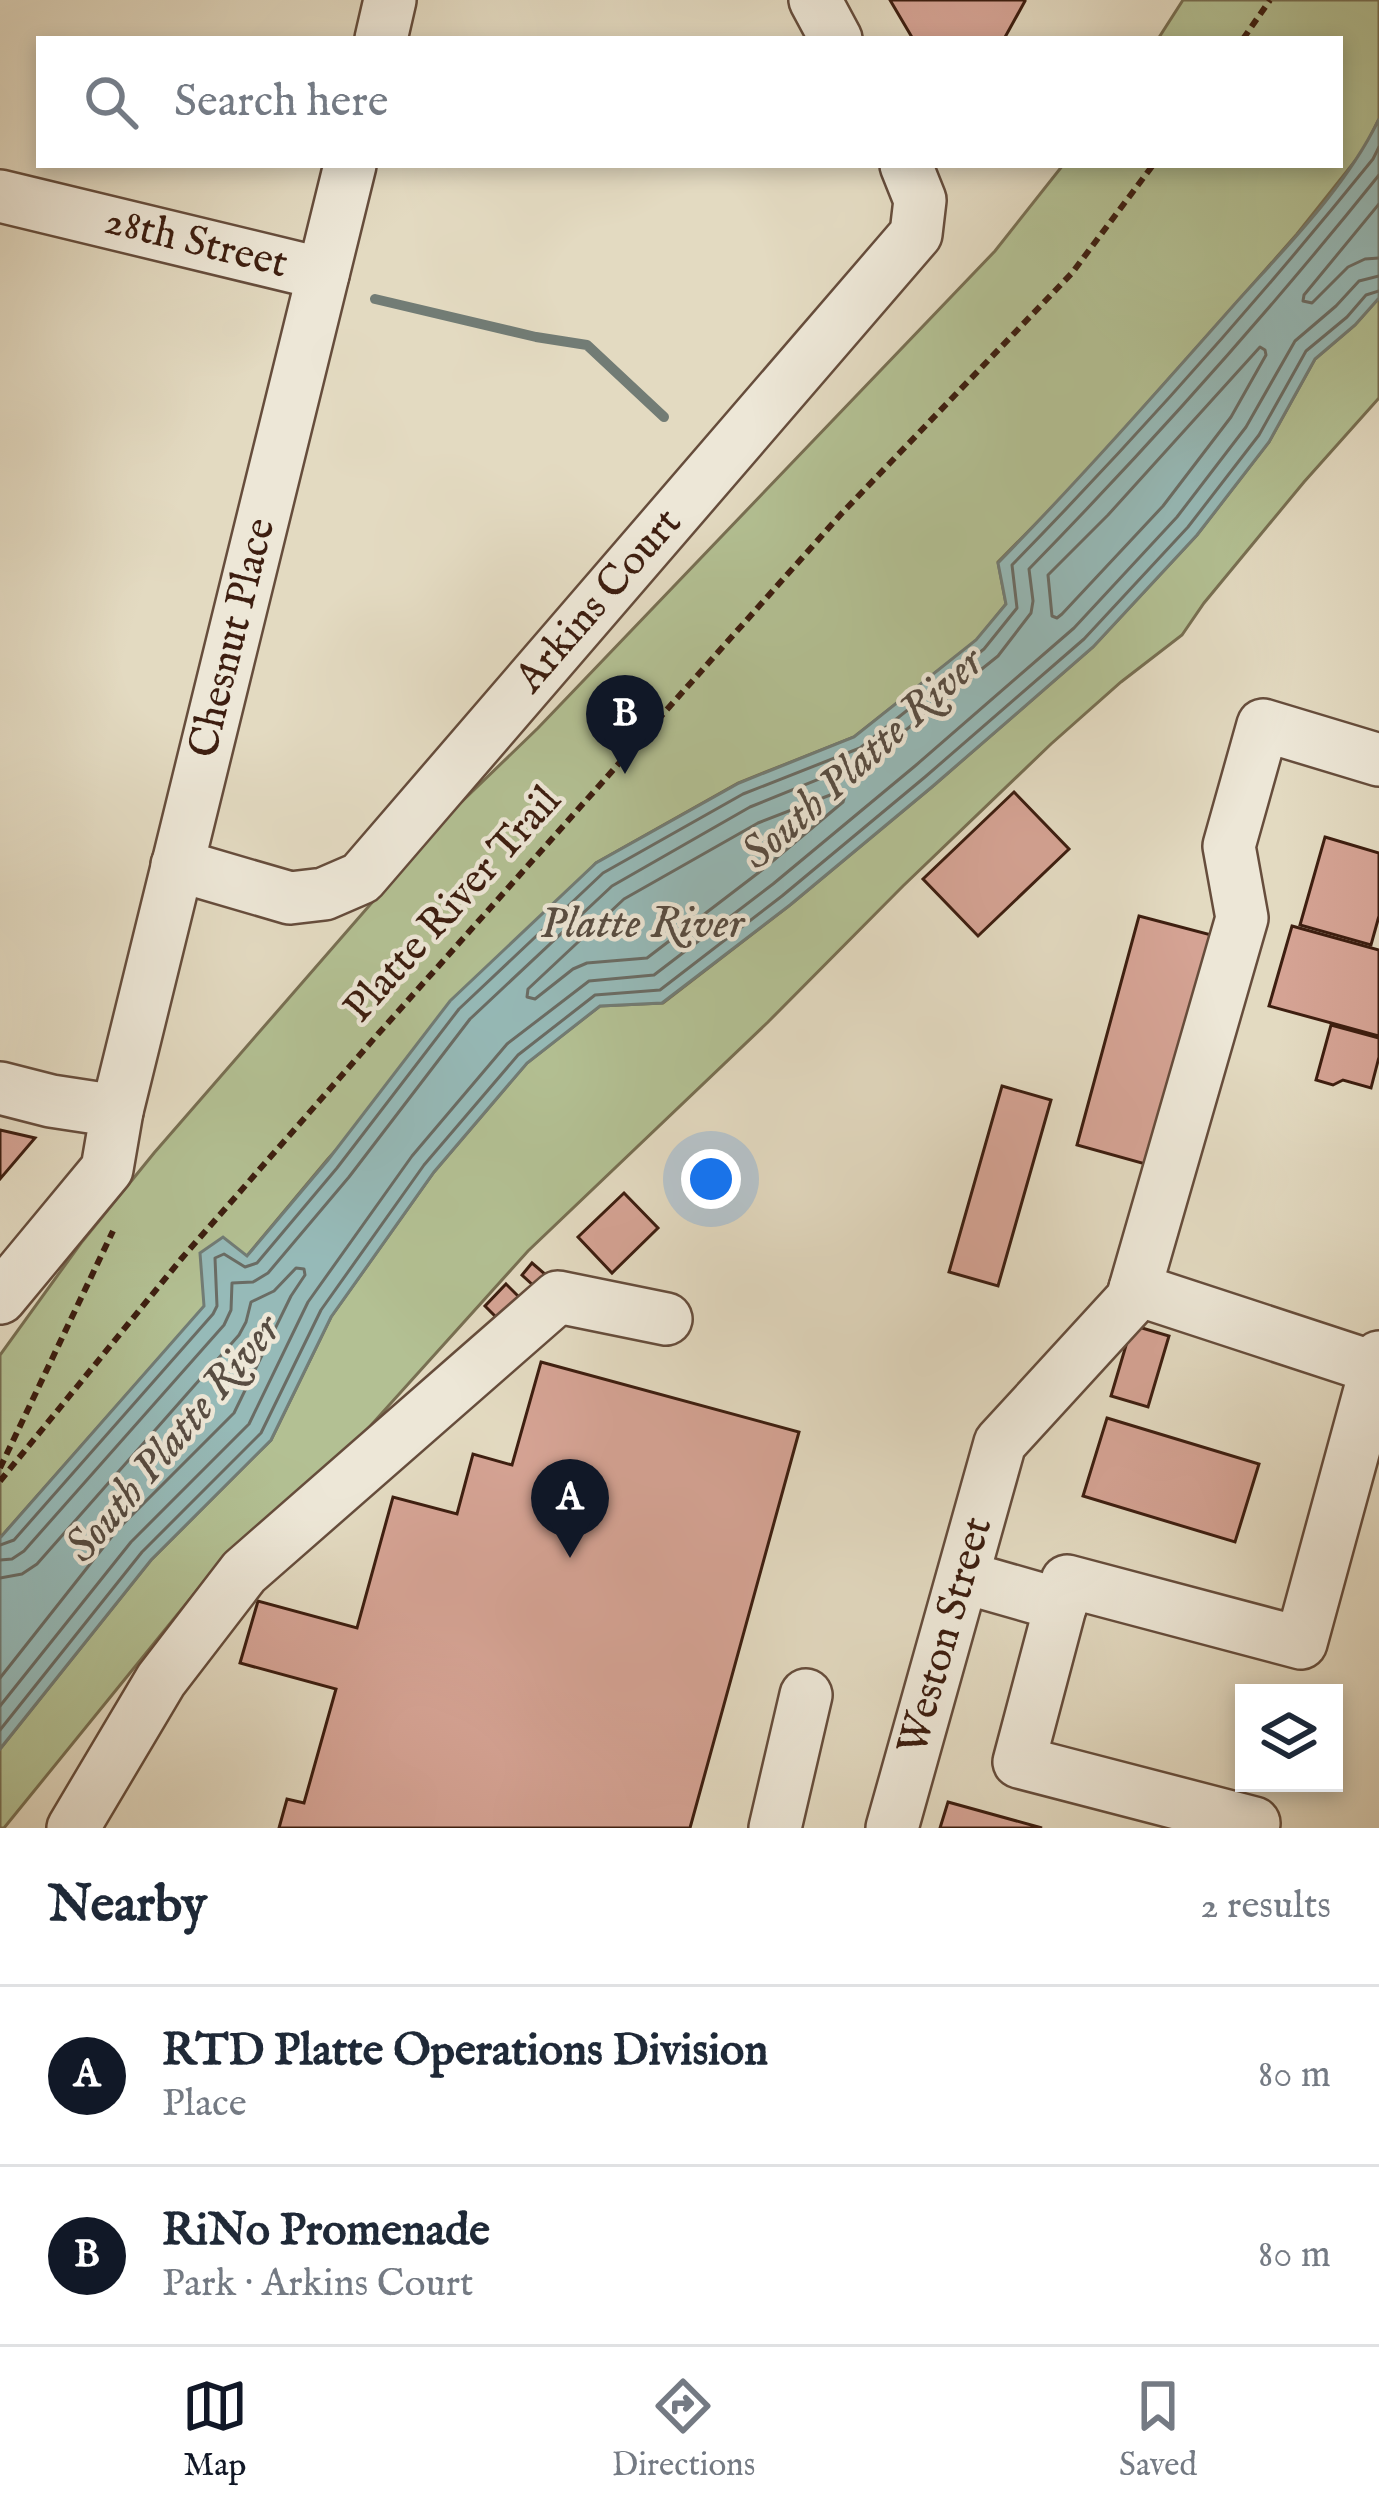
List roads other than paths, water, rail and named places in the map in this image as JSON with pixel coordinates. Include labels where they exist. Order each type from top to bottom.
[{"type":"street","points":[[382,36],[391,0]]},
{"type":"street","points":[[815,0],[834,36]]},
{"type":"street","name":"Chesnut Place","points":[[0,1298],[107,1169],[117,1111],[349,168]]},
{"type":"street","name":"Arkins Court","points":[[178,865],[290,898],[324,894],[361,878],[916,235],[920,200],[907,168]]},
{"type":"street","name":"28th Street","points":[[0,196],[323,274]]},
{"type":"street","points":[[1252,1828],[1254,1823],[1019,1762],[1067,1581],[1301,1643],[1378,1362],[1135,1289],[1242,918],[1228,846],[1263,725],[1379,760]]},
{"type":"street","points":[[0,1088],[117,1111]]},
{"type":"street","name":"Weston Street","points":[[892,1828],[1000,1444],[1132,1299],[1135,1289]]},
{"type":"street","points":[[73,1828],[161,1680],[244,1572],[558,1297],[666,1319]]},
{"type":"street","points":[[962,1577],[1061,1605]]},
{"type":"street","points":[[776,1828],[806,1695]]},
{"type":"water","name":"Platte River","points":[[1379,119],[1379,298],[1315,359],[1269,442],[1197,535],[1093,647],[790,905],[662,1003],[600,1006],[527,1063],[434,1172],[331,1317],[271,1440],[151,1560],[0,1749],[0,1538],[204,1306],[200,1253],[223,1237],[247,1256],[450,1001],[596,863],[739,783],[854,737],[976,640],[1006,604],[998,563],[1313,217],[1349,170]]},
{"type":"waterway","points":[[375,299],[587,345],[664,417]]},
{"type":"place","name":"RiNo Promenade","points":[[625,774]]},
{"type":"place","name":"RTD Platte Operations Division","points":[[570,1558]]},
{"type":"water label","name":"South Platte River","points":[[863,759]]},
{"type":"water label","name":"South Platte River","points":[[174,1439]]}]
